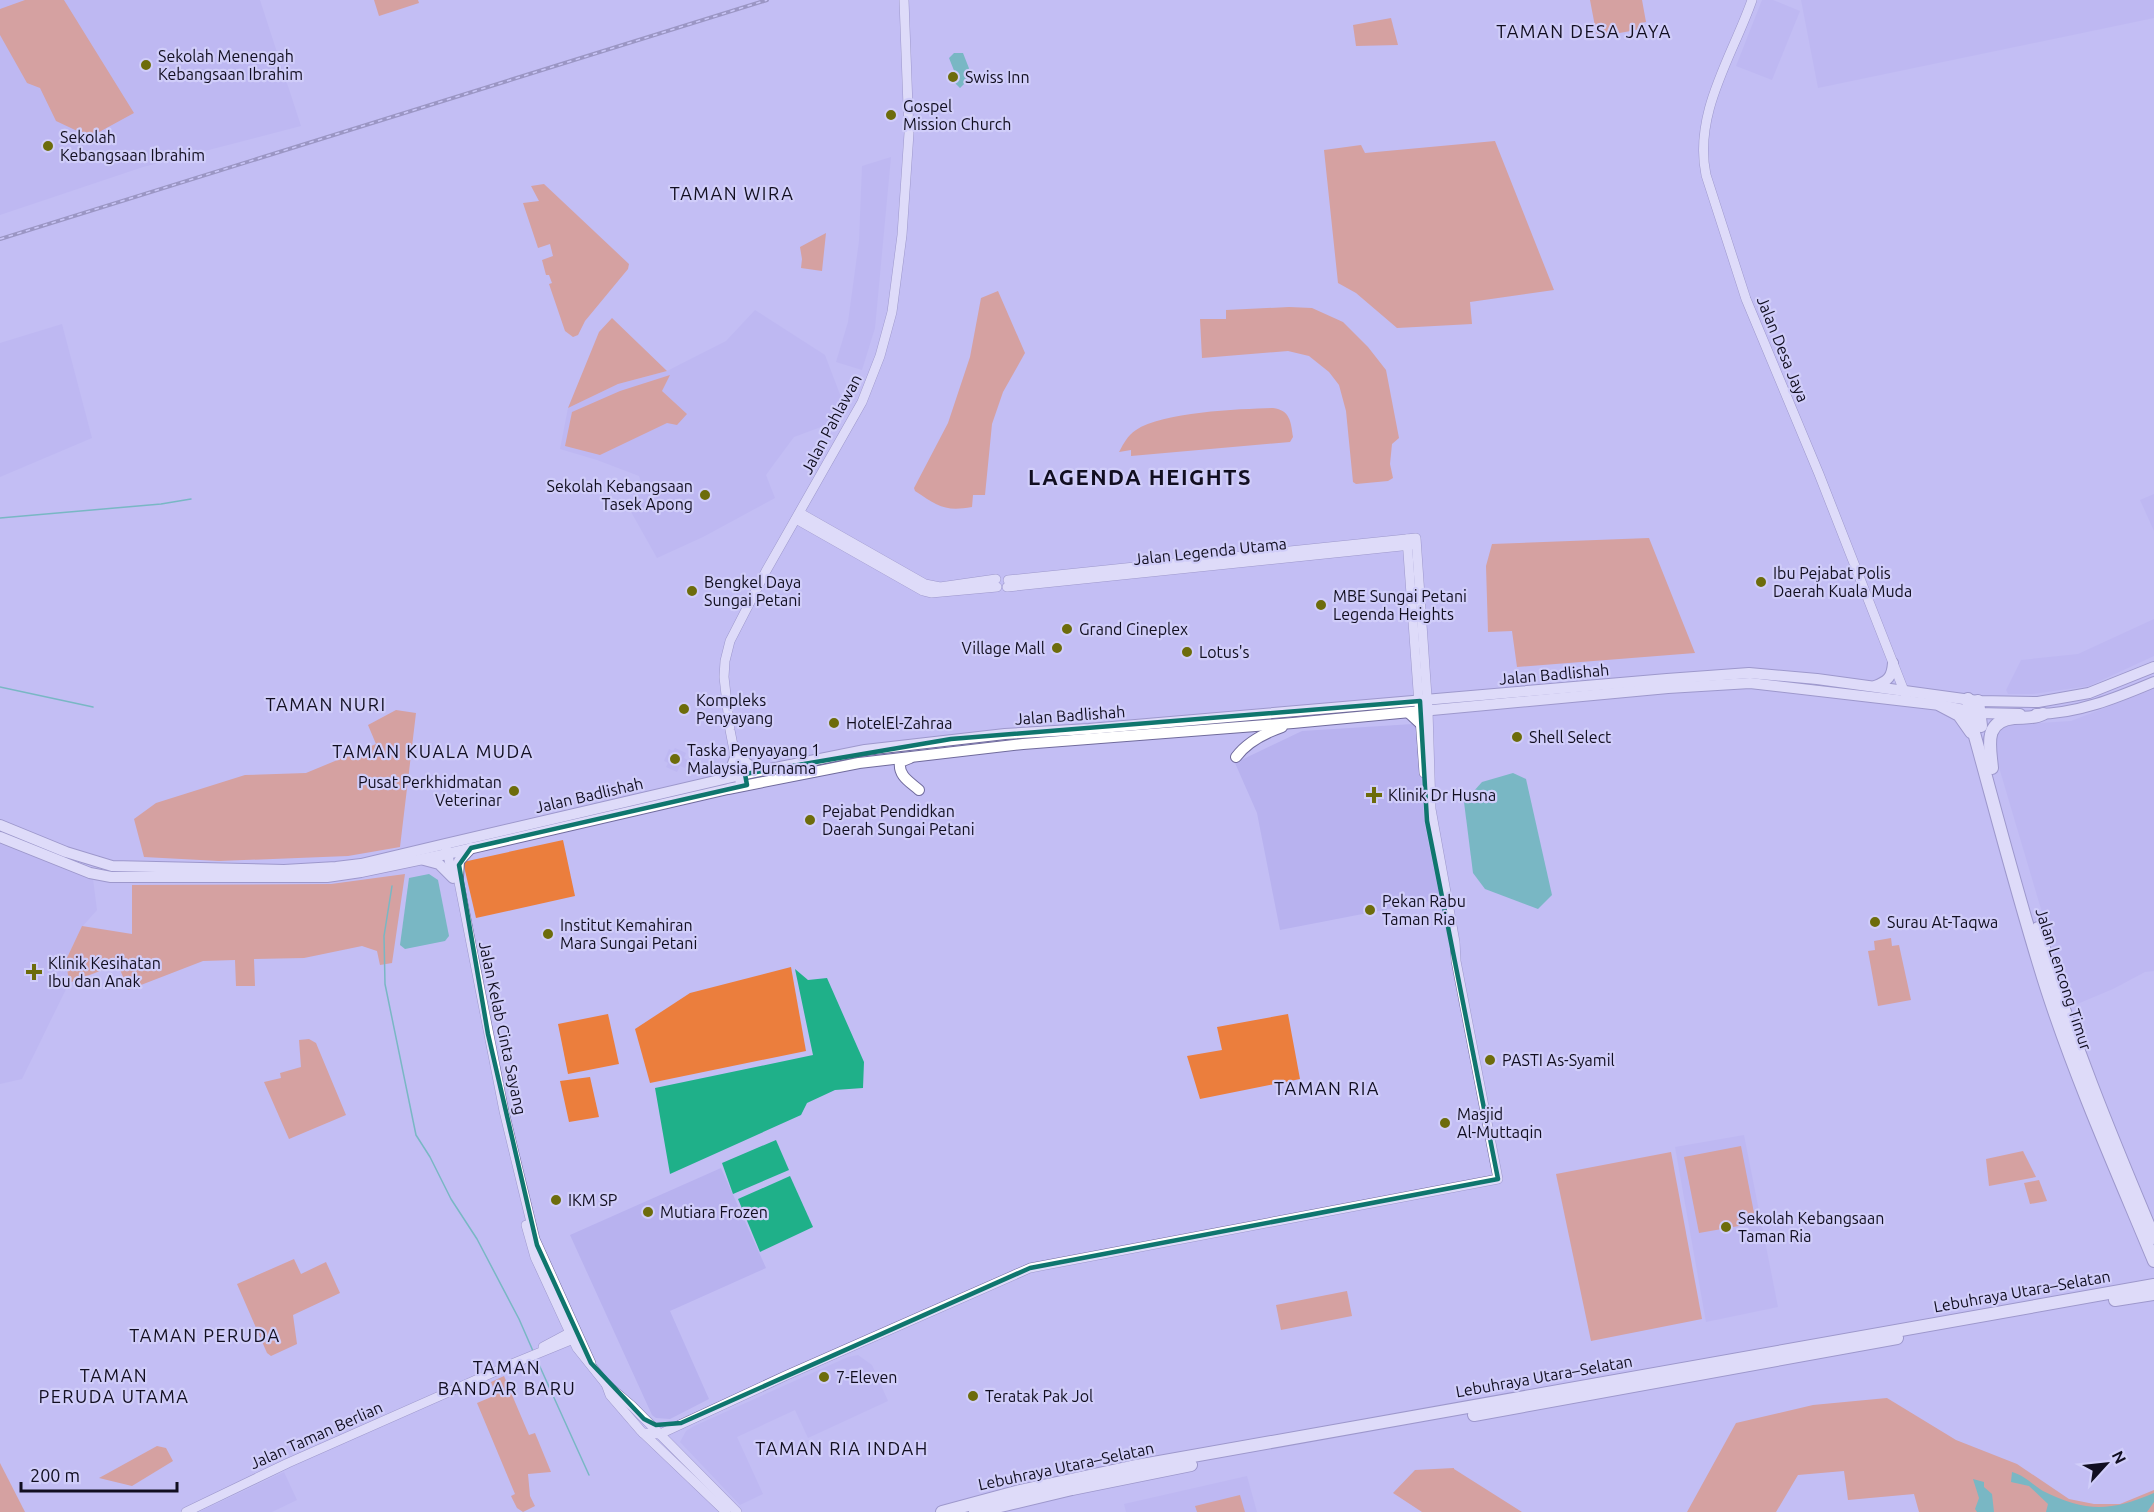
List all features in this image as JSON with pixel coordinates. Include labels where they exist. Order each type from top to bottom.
[{"type":"highway","points":[[1940,705],[1959,715],[1967,724],[1989,772]]},
{"type":"highway","name":"Jalan Lencong Timur","points":[[1973,706],[2048,992],[2097,1124],[2154,1261]]},
{"type":"highway","points":[[1989,772],[1989,740],[1995,726],[2006,720],[2038,717],[2043,714]]},
{"type":"highway","name":"Jalan Lencong Timur","points":[[1989,772],[2064,1011],[2095,1096],[2154,1238]]},
{"type":"highway","name":"Lebuhraya Utara–Selatan","points":[[975,1512],[1072,1489],[1212,1461],[2013,1317],[2145,1292],[2154,1285]]},
{"type":"highway","name":"Lebuhraya Utara–Selatan","points":[[942,1512],[1016,1492],[1131,1467],[2145,1292]]},
{"type":"main road","points":[[1875,687],[1888,680],[1892,673],[1893,663]]},
{"type":"main road","name":"Jalan Badlishah","points":[[0,825],[46,844],[112,866],[346,875],[420,859],[449,848],[471,848],[743,780],[927,754],[1293,723],[1667,678],[1749,673],[1904,691],[1973,706],[2038,702],[2072,698],[2120,682],[2154,667]]},
{"type":"main road","name":"Jalan Badlishah","points":[[0,837],[102,876],[132,878],[284,874],[353,865],[449,848],[718,780],[743,780],[764,770],[865,750],[951,739],[1750,683],[1908,702],[2043,714],[2071,711],[2103,702],[2154,681]]},
{"type":"main road","points":[[1421,707],[1422,725]]},
{"type":"main road","points":[[1236,757],[1247,745],[1257,739],[1293,723]]},
{"type":"main road","points":[[919,790],[904,777],[899,765],[903,760],[927,754]]},
{"type":"main road","points":[[718,780],[731,769],[738,758],[752,768],[764,770]]},
{"type":"main road","points":[[420,859],[439,864],[456,878],[459,861],[471,848]]},
{"type":"street","name":"Jalan Pahlawan","points":[[743,780],[727,699],[725,661],[732,635],[862,402],[885,339],[896,286],[909,146],[903,0]]},
{"type":"street","name":"Jalan Desa Jaya","points":[[1752,0],[1713,98],[1705,143],[1706,175],[1746,299],[1827,495],[1908,702]]},
{"type":"street","name":"Jalan Legenda Utama","points":[[798,516],[925,584],[940,586],[1002,583],[1412,542],[1421,707]]},
{"type":"street","points":[[1421,707],[1432,821],[1455,942],[1456,961]]},
{"type":"street","points":[[643,1433],[660,1434],[1030,1268],[1498,1179],[1427,821],[1422,725]]},
{"type":"street","name":"Jalan Kelab Cinta Sayang","points":[[449,848],[532,1249],[575,1335],[605,1383],[660,1434],[737,1512]]},
{"type":"street","name":"Jalan Taman Berlian","points":[[186,1512],[263,1474],[575,1335]]},
{"type":"street","name":"Jalan Kelab Cinta Sayang","points":[[605,1383],[610,1395],[643,1433],[726,1512]]},
{"type":"street","points":[[644,1419],[656,1425],[681,1423]]},
{"type":"street","points":[[681,1423],[673,1440],[682,1457]]},
{"type":"street","points":[[657,1445],[660,1434]]},
{"type":"highlighted area","points":[[1420,701],[1427,821],[1498,1179],[1030,1268],[681,1423],[656,1425],[644,1419],[591,1363],[537,1245],[488,1034],[459,865],[471,848],[747,785],[745,774],[951,739]]},
{"type":"shaded area","name":"Sekolah Menengah Kebangsaan Ibrahim","points":[[0,0],[260,0],[301,126],[143,167],[0,215]]},
{"type":"shaded area","points":[[25,0],[64,0],[134,113],[90,137],[56,121],[40,88],[27,83],[0,35],[0,9]]},
{"type":"shaded area","points":[[374,0],[418,0],[419,3],[379,16]]},
{"type":"shaded area","points":[[1590,0],[1642,0],[1646,22],[1641,23],[1642,29],[1597,37]]},
{"type":"shaded area","points":[[1762,0],[1773,0],[1800,11],[1772,80],[1736,66]]},
{"type":"shaded area","points":[[1801,0],[2154,0],[2154,18],[1818,88]]},
{"type":"shaded area","points":[[1391,18],[1398,45],[1356,46],[1353,25]]},
{"type":"shaded area","points":[[954,53],[963,53],[972,76],[960,88],[950,78],[955,73],[949,58]]},
{"type":"shaded area","points":[[1495,141],[1554,290],[1470,302],[1472,324],[1397,328],[1356,293],[1338,283],[1324,150],[1361,145],[1365,153]]},
{"type":"shaded area","points":[[891,157],[875,328],[862,370],[836,362],[848,322],[859,241],[862,166]]},
{"type":"shaded area","points":[[544,184],[629,264],[628,269],[585,321],[578,335],[573,337],[565,331],[549,284],[552,283],[549,275],[546,275],[542,260],[553,256],[550,244],[538,248],[523,203],[539,201],[531,186]]},
{"type":"shaded area","points":[[826,233],[822,271],[801,268],[800,247]]},
{"type":"shaded area","points":[[998,291],[1025,353],[1003,392],[992,424],[985,495],[973,495],[972,507],[948,508],[930,501],[914,488],[948,423],[970,357],[981,298]]},
{"type":"shaded area","points":[[1312,308],[1343,322],[1368,347],[1386,370],[1399,438],[1392,444],[1390,464],[1393,478],[1388,481],[1356,484],[1353,482],[1346,411],[1339,385],[1329,372],[1309,356],[1288,351],[1202,358],[1200,319],[1226,319],[1226,310]]},
{"type":"shaded area","points":[[755,310],[825,355],[844,405],[831,432],[821,427],[794,437],[766,475],[775,498],[703,537],[657,558],[626,503],[641,492],[639,476],[560,449],[568,408],[618,384],[667,371],[726,341]]},
{"type":"shaded area","points":[[612,318],[667,371],[618,384],[568,408],[599,332]]},
{"type":"shaded area","points":[[62,324],[92,438],[0,477],[0,343]]},
{"type":"shaded area","points":[[670,375],[662,391],[687,414],[677,425],[667,423],[600,455],[565,446],[572,412],[620,391]]},
{"type":"shaded area","points":[[1273,408],[1283,411],[1289,418],[1293,437],[1290,442],[1131,456],[1131,450],[1119,452],[1128,437],[1136,430],[1164,419],[1241,409]]},
{"type":"shaded area","points":[[2154,494],[2154,531],[2140,500]]},
{"type":"shaded area","points":[[1649,538],[1695,653],[1517,667],[1512,631],[1488,632],[1486,566],[1492,544]]},
{"type":"shaded area","points":[[2154,619],[2154,656],[2089,686],[2033,694],[2008,694],[2006,690],[2021,660],[2078,654]]},
{"type":"shaded area","points":[[2154,689],[2154,971],[2145,972],[2113,989],[2070,1007],[1993,747],[1996,734],[2010,725],[2071,721]]},
{"type":"shaded area","points":[[396,710],[416,713],[400,847],[348,856],[219,861],[144,857],[134,819],[156,803],[245,775],[306,773],[376,744],[368,725]]},
{"type":"shaded area","points":[[1413,724],[1418,729],[1424,821],[1440,899],[1280,930],[1257,813],[1235,763],[1302,731]]},
{"type":"shaded area","name":"Taska Penyayang 1 Malaysia Purnama","points":[[675,748],[686,753],[684,758],[688,760],[685,768],[680,766],[677,772],[666,767],[668,763],[664,761],[669,749],[673,751]]},
{"type":"shaded area","points":[[1513,773],[1526,779],[1552,895],[1538,909],[1485,889],[1473,873],[1464,802],[1482,782]]},
{"type":"shaded area","points":[[563,840],[575,896],[476,918],[463,862]]},
{"type":"shaded area","name":"Klinik Kesihatan Ibu dan Anak","points":[[0,844],[93,879],[97,910],[81,928],[66,960],[69,983],[22,1079],[0,1084]]},
{"type":"shaded area","points":[[405,874],[392,963],[380,965],[377,951],[362,946],[304,958],[254,959],[255,986],[236,986],[235,960],[203,961],[128,990],[118,964],[69,983],[66,960],[82,926],[132,934],[132,885],[331,884]]},
{"type":"shaded area","points":[[429,874],[438,880],[449,936],[445,941],[405,949],[400,945],[409,878]]},
{"type":"shaded area","points":[[1891,938],[1892,946],[1899,945],[1911,1000],[1878,1006],[1868,951],[1875,950],[1874,941]]},
{"type":"shaded area","points":[[791,967],[806,1051],[650,1083],[635,1029],[690,993]]},
{"type":"shaded area","points":[[795,969],[808,980],[827,978],[864,1062],[863,1088],[835,1090],[807,1103],[801,1115],[670,1174],[655,1088],[813,1055]]},
{"type":"shaded area","points":[[608,1014],[619,1064],[568,1074],[558,1024]]},
{"type":"shaded area","points":[[1288,1014],[1300,1079],[1200,1099],[1187,1056],[1222,1050],[1217,1027]]},
{"type":"shaded area","points":[[309,1039],[316,1043],[346,1115],[289,1139],[264,1082],[281,1078],[280,1073],[301,1067],[299,1040]]},
{"type":"shaded area","points":[[590,1077],[599,1117],[569,1122],[560,1081]]},
{"type":"shaded area","name":"Sekolah Kebangsaan Taman Ria","points":[[1744,1135],[1778,1307],[1706,1322],[1675,1147]]},
{"type":"shaded area","points":[[776,1140],[789,1170],[733,1194],[722,1163]]},
{"type":"shaded area","points":[[1741,1146],[1756,1223],[1699,1233],[1684,1157]]},
{"type":"shaded area","points":[[2023,1151],[2036,1177],[1989,1186],[1986,1159]]},
{"type":"shaded area","points":[[1671,1152],[1702,1319],[1591,1341],[1556,1174]]},
{"type":"shaded area","name":"TAMAN BANDAR BARU","points":[[721,1168],[766,1268],[670,1311],[709,1399],[670,1419],[656,1418],[652,1415],[570,1235]]},
{"type":"shaded area","points":[[790,1176],[813,1227],[760,1252],[738,1199]]},
{"type":"shaded area","points":[[2039,1180],[2047,1201],[2030,1204],[2024,1183]]},
{"type":"shaded area","points":[[294,1259],[301,1274],[326,1262],[340,1293],[293,1315],[297,1344],[271,1356],[267,1353],[237,1284]]},
{"type":"shaded area","points":[[1347,1291],[1352,1316],[1281,1330],[1276,1305]]},
{"type":"shaded area","name":"TAMAN RIA INDAH","points":[[858,1355],[872,1365],[888,1401],[808,1438],[795,1410],[737,1437],[763,1494],[740,1505],[680,1442],[686,1431],[694,1426],[848,1357]]},
{"type":"shaded area","points":[[504,1376],[529,1435],[535,1433],[551,1472],[528,1474],[530,1496],[535,1506],[523,1512],[517,1508],[511,1496],[515,1494],[477,1403],[496,1395],[491,1382]]},
{"type":"shaded area","points":[[1887,1398],[1956,1440],[2017,1464],[2069,1499],[2094,1504],[2120,1504],[2154,1490],[2154,1512],[1919,1512],[1914,1494],[1848,1500],[1844,1471],[1798,1475],[1776,1512],[1687,1512],[1736,1423],[1813,1405]]},
{"type":"shaded area","points":[[157,1446],[166,1448],[173,1461],[132,1486],[99,1478]]},
{"type":"shaded area","points":[[0,1463],[25,1512],[0,1512]]},
{"type":"shaded area","points":[[1454,1468],[1522,1512],[1422,1512],[1393,1493],[1415,1470]]},
{"type":"shaded area","points":[[284,1472],[297,1500],[272,1512],[199,1512]]},
{"type":"shaded area","points":[[2012,1472],[2058,1498],[2085,1506],[2124,1504],[2154,1493],[2154,1502],[2147,1512],[2046,1512],[2048,1504],[2029,1486],[2011,1482]]},
{"type":"shaded area","points":[[1247,1476],[1257,1512],[1126,1512],[1124,1504]]},
{"type":"shaded area","points":[[1973,1479],[1984,1482],[1984,1487],[1992,1494],[1994,1512],[1977,1512],[1975,1509],[1979,1498]]},
{"type":"shaded area","points":[[1240,1495],[1245,1512],[1197,1512],[1195,1506]]},
{"type":"waterway","points":[[0,518],[161,504],[191,499]]},
{"type":"waterway","points":[[0,687],[93,707]]},
{"type":"waterway","points":[[392,886],[384,936],[385,984],[416,1135],[451,1199],[477,1239],[533,1351]]},
{"type":"waterway","points":[[536,1358],[589,1475]]},
{"type":"railway","points":[[0,239],[767,0]]},
{"type":"place","name":"Sekolah Menengah Kebangsaan Ibrahim","points":[[146,65]]},
{"type":"place","name":"Swiss Inn","points":[[953,77]]},
{"type":"place","name":"Gospel Mission Church","points":[[891,115]]},
{"type":"place","name":"Sekolah Kebangsaan Ibrahim","points":[[48,146]]},
{"type":"place","name":"Sekolah Kebangsaan Tasek Apong","points":[[705,495]]},
{"type":"place","name":"Ibu Pejabat Polis Daerah Kuala Muda","points":[[1761,582]]},
{"type":"place","name":"Bengkel Daya Sungai Petani","points":[[692,591]]},
{"type":"place","name":"MBE Sungai Petani Legenda Heights","points":[[1321,605]]},
{"type":"place","name":"Grand Cineplex","points":[[1067,629]]},
{"type":"place","name":"Village Mall","points":[[1057,648]]},
{"type":"place","name":"Lotus's","points":[[1187,652]]},
{"type":"place","name":"Kompleks Penyayang","points":[[684,709]]},
{"type":"place","name":"HotelEl-Zahraa","points":[[834,723]]},
{"type":"place","name":"Shell Select","points":[[1517,737]]},
{"type":"place","name":"Taska Penyayang 1 Malaysia Purnama","points":[[675,759]]},
{"type":"place","name":"Pusat Perkhidmatan Veterinar","points":[[514,791]]},
{"type":"place","name":"Klinik Dr Husna","points":[[1374,795]]},
{"type":"place","name":"Pejabat Pendidkan Daerah Sungai Petani","points":[[810,820]]},
{"type":"place","name":"Pekan Rabu Taman Ria","points":[[1370,910]]},
{"type":"place","name":"Surau At-Taqwa","points":[[1875,922]]},
{"type":"place","name":"Institut Kemahiran Mara Sungai Petani","points":[[548,934]]},
{"type":"place","name":"Klinik Kesihatan Ibu dan Anak","points":[[34,972]]},
{"type":"place","name":"PASTI As-Syamil","points":[[1490,1060]]},
{"type":"place","name":"Masjid Al-Muttaqin","points":[[1445,1123]]},
{"type":"place","name":"IKM SP","points":[[556,1200]]},
{"type":"place","name":"Mutiara Frozen","points":[[648,1212]]},
{"type":"place","name":"Sekolah Kebangsaan Taman Ria","points":[[1726,1227]]},
{"type":"place","name":"7-Eleven","points":[[824,1377]]},
{"type":"place","name":"Teratak Pak Jol","points":[[973,1396]]},
{"type":"district","name":"TAMAN DESA JAYA","points":[[1584,32]]},
{"type":"district","name":"TAMAN WIRA","points":[[732,194]]},
{"type":"district","name":"LAGENDA HEIGHTS","points":[[1140,477]]},
{"type":"district","name":"TAMAN NURI","points":[[326,705]]},
{"type":"district","name":"TAMAN KUALA MUDA","points":[[433,752]]},
{"type":"district","name":"TAMAN RIA","points":[[1327,1089]]},
{"type":"district","name":"TAMAN PERUDA","points":[[205,1336]]},
{"type":"district","name":"TAMAN BANDAR BARU","points":[[507,1378]]},
{"type":"district","name":"TAMAN PERUDA UTAMA","points":[[114,1386]]},
{"type":"district","name":"TAMAN RIA INDAH","points":[[842,1449]]}]
